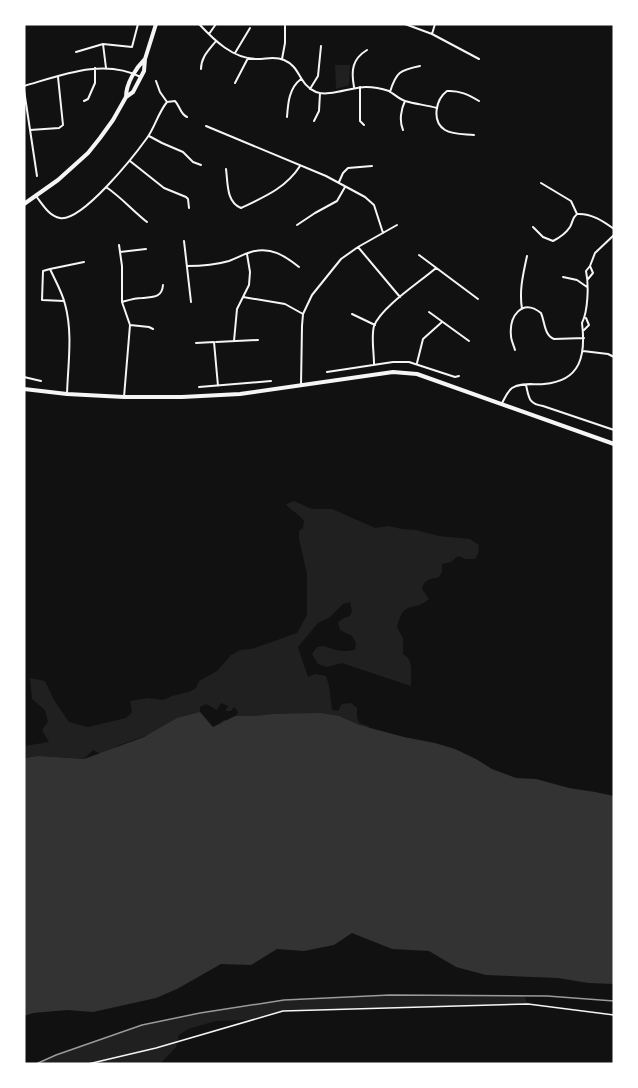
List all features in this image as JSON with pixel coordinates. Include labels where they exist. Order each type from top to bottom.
[{"type":"main road","points":[[24,204],[58,180],[88,153],[113,120],[144,71],[145,59],[156,25]]},
{"type":"main road","points":[[126,98],[126,90],[137,67],[145,59]]},
{"type":"main road","points":[[24,389],[67,394],[179,398],[240,394],[393,372],[417,374],[614,444]]},
{"type":"street","points":[[76,52],[104,44],[132,47],[138,24]]},
{"type":"street","points":[[199,24],[216,41],[235,53],[248,58],[282,59],[293,66],[304,84],[320,93],[368,87],[390,92],[405,101],[437,108]]},
{"type":"street","points":[[209,34],[216,24]]},
{"type":"street","points":[[405,24],[432,34],[479,59]]},
{"type":"street","points":[[432,34],[435,24]]},
{"type":"street","points":[[282,59],[285,26]]},
{"type":"street","points":[[235,53],[250,28]]},
{"type":"street","points":[[201,69],[203,58],[216,41]]},
{"type":"street","points":[[104,44],[106,68]]},
{"type":"street","points":[[310,89],[318,76],[321,46]]},
{"type":"street","points":[[354,87],[353,66],[367,50]]},
{"type":"street","points":[[235,82],[248,58]]},
{"type":"street","points":[[390,92],[397,75],[408,68],[420,66]]},
{"type":"street","points":[[84,101],[88,99],[95,83],[95,68]]},
{"type":"street","points":[[37,176],[24,88],[95,68],[127,71],[141,77]]},
{"type":"street","points":[[30,129],[59,128],[63,125],[58,77]]},
{"type":"street","points":[[287,117],[290,94],[295,84],[301,79]]},
{"type":"street","points":[[156,81],[167,102]]},
{"type":"street","points":[[360,87],[360,120],[364,125]]},
{"type":"street","points":[[474,135],[445,131],[437,121],[437,108],[443,94],[447,92],[464,93],[479,100]]},
{"type":"street","points":[[314,121],[319,111],[320,93]]},
{"type":"street","points":[[36,196],[53,216],[66,219],[78,212],[106,187],[130,161],[148,136],[167,102],[175,101],[183,115],[187,117]]},
{"type":"street","points":[[403,130],[401,116],[405,101]]},
{"type":"street","points":[[206,126],[326,176],[371,201],[383,233]]},
{"type":"street","points":[[148,136],[183,152],[201,165]]},
{"type":"street","points":[[130,161],[164,188],[186,197],[189,208]]},
{"type":"street","points":[[226,169],[231,198],[236,206],[241,208],[288,182],[300,166]]},
{"type":"street","points":[[339,183],[348,168],[372,166]]},
{"type":"street","points":[[541,183],[571,201],[577,213]]},
{"type":"street","points":[[297,225],[337,201],[346,186]]},
{"type":"street","points":[[106,187],[147,222]]},
{"type":"street","points":[[533,227],[543,237],[553,241],[569,228],[577,213]]},
{"type":"street","points":[[577,213],[590,215],[614,229]]},
{"type":"street","points":[[302,386],[303,314],[312,295],[341,259],[397,225]]},
{"type":"street","points":[[584,330],[589,325],[586,317],[587,269],[595,253],[614,235]]},
{"type":"street","points":[[184,242],[191,302]]},
{"type":"street","points":[[119,245],[122,266],[122,302],[130,325],[124,397]]},
{"type":"street","points":[[358,247],[400,297]]},
{"type":"street","points":[[120,252],[146,249]]},
{"type":"street","points":[[187,266],[219,264],[253,251],[273,250],[299,267]]},
{"type":"street","points":[[234,341],[237,309],[249,285],[250,272],[247,254]]},
{"type":"street","points":[[419,255],[478,299]]},
{"type":"street","points":[[522,309],[521,286],[527,256]]},
{"type":"street","points":[[64,301],[42,300],[43,271],[84,262]]},
{"type":"street","points":[[588,279],[593,273],[590,266]]},
{"type":"street","points":[[374,365],[373,332],[381,315],[436,268]]},
{"type":"street","points":[[50,269],[64,301],[70,332],[67,394]]},
{"type":"street","points":[[563,277],[577,280],[587,287]]},
{"type":"street","points":[[122,302],[159,296],[163,285]]},
{"type":"street","points":[[243,297],[285,304],[303,314]]},
{"type":"street","points":[[515,350],[511,335],[512,320],[522,309],[532,308],[541,313],[547,334],[554,339],[584,338]]},
{"type":"street","points":[[429,312],[469,341]]},
{"type":"street","points":[[352,314],[375,325]]},
{"type":"street","points":[[502,403],[510,390],[517,386],[560,381],[575,370],[583,351],[582,323],[586,317]]},
{"type":"street","points":[[417,363],[423,339],[442,322]]},
{"type":"street","points":[[130,325],[153,329]]},
{"type":"street","points":[[196,343],[258,340]]},
{"type":"street","points":[[214,342],[218,386]]},
{"type":"street","points":[[583,351],[608,354],[614,357]]},
{"type":"street","points":[[327,372],[401,361],[417,363],[454,377],[459,376]]},
{"type":"street","points":[[24,377],[41,381]]},
{"type":"street","points":[[199,387],[271,381]]},
{"type":"street","points":[[526,384],[528,395],[535,405],[614,430]]},
{"type":"path","points":[[88,1064],[156,1048],[283,1011],[528,1004],[614,1015]]},
{"type":"shaded area","points":[[335,65],[350,65],[349,85],[336,89]]},
{"type":"shaded area","points":[[294,501],[312,509],[332,509],[375,528],[389,526],[416,530],[439,536],[470,539],[479,545],[475,559],[458,556],[451,562],[442,564],[439,577],[424,583],[422,589],[429,599],[406,609],[400,618],[397,627],[403,638],[403,654],[411,664],[411,686],[342,663],[327,667],[318,664],[312,654],[317,647],[324,646],[341,651],[355,650],[356,643],[352,636],[340,630],[338,622],[350,616],[352,611],[350,602],[343,604],[329,618],[318,623],[298,647],[308,677],[315,674],[326,676],[332,710],[338,711],[342,704],[351,703],[357,708],[359,723],[368,726],[374,733],[232,727],[220,723],[224,720],[234,720],[238,712],[234,707],[231,711],[225,711],[228,706],[221,703],[217,710],[206,704],[200,707],[200,713],[117,746],[107,757],[93,750],[84,759],[39,756],[24,758],[24,746],[49,742],[42,730],[48,722],[45,710],[32,699],[30,678],[45,681],[54,700],[69,722],[88,727],[126,718],[132,712],[130,701],[149,698],[163,700],[189,692],[196,688],[199,681],[217,671],[231,655],[240,650],[252,649],[297,633],[307,615],[307,574],[299,539],[299,531],[303,528],[304,521],[286,504]]},
{"type":"shaded area","points":[[200,712],[213,727],[235,716],[320,713],[339,716],[359,725],[455,749],[492,769],[516,778],[536,779],[614,796],[614,984],[558,978],[486,975],[456,967],[429,951],[392,949],[352,933],[334,945],[304,951],[277,949],[251,965],[221,964],[156,998],[93,1012],[67,1010],[24,1016],[24,758],[39,756],[84,759],[144,737],[177,718]]},
{"type":"shaded area","points":[[390,995],[524,996],[528,1004],[283,1011],[250,1020],[216,1021],[188,1029],[179,1035],[176,1047],[160,1064],[36,1064],[142,1025],[200,1013],[284,1000]]},
{"type":"railway","points":[[36,1064],[142,1025],[284,1000],[390,995],[547,996],[614,1001]]}]
